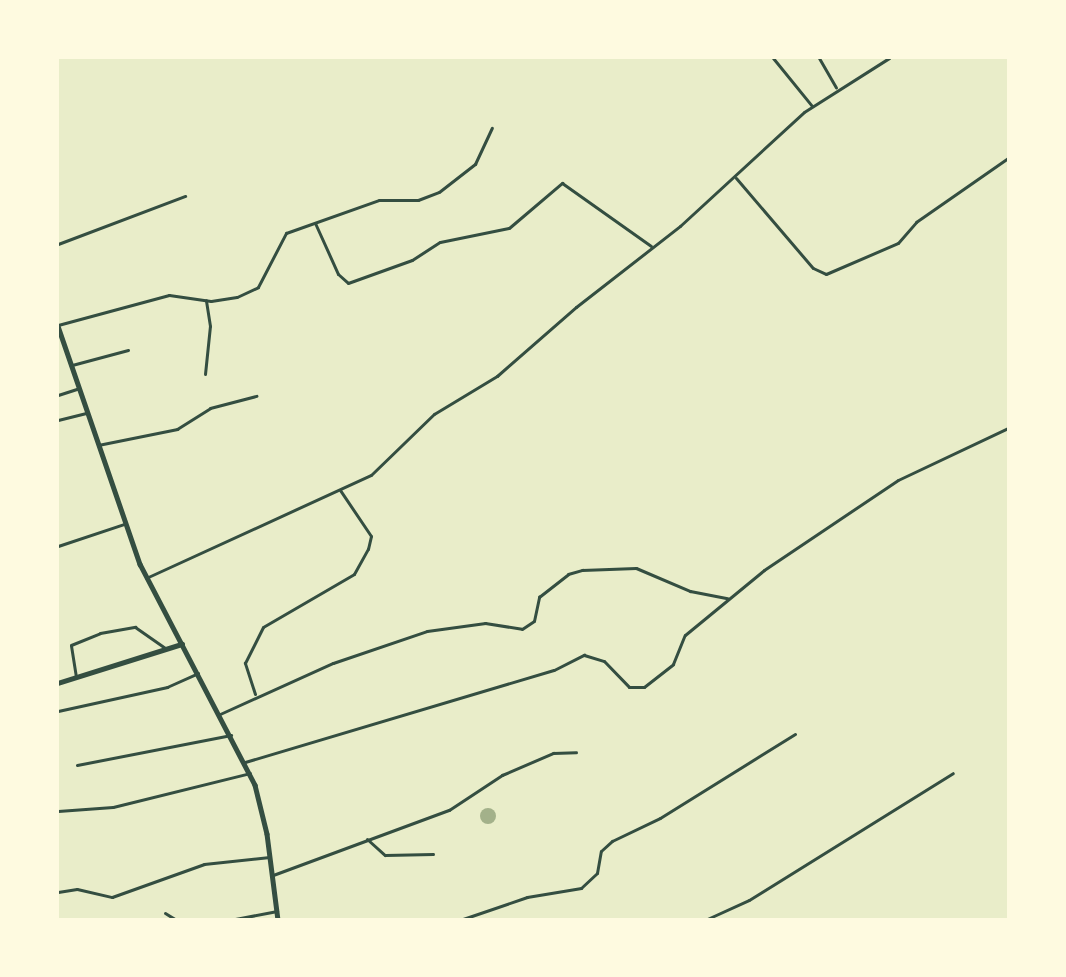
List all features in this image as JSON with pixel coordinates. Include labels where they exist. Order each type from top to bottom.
[{"type":"street","points":[[773,58],[812,106]]},
{"type":"street","points":[[819,58],[836,88]]},
{"type":"street","points":[[146,578],[370,475],[434,414],[497,376],[651,246],[736,178],[812,106],[836,88],[889,58]]},
{"type":"street","points":[[278,920],[262,807],[250,773],[146,578],[124,524],[58,325],[169,295],[206,300],[237,297],[258,287],[280,240],[286,233],[385,198],[418,200],[439,192],[475,164],[492,128]]},
{"type":"street","points":[[736,178],[813,268],[826,274],[898,243],[916,222],[1008,158]]},
{"type":"street","points":[[315,223],[338,274],[348,283],[412,260],[440,242],[509,228],[562,182],[651,246]]},
{"type":"street","points":[[58,244],[186,196]]},
{"type":"street","points":[[205,374],[210,331],[206,300]]},
{"type":"street","points":[[72,365],[128,350]]},
{"type":"street","points":[[58,395],[80,388]]},
{"type":"street","points":[[98,445],[177,429],[210,408],[256,396]]},
{"type":"street","points":[[58,420],[87,412]]},
{"type":"street","points":[[245,762],[554,670],[584,655],[604,661],[629,687],[644,687],[673,664],[685,635],[727,598],[898,480],[1008,428]]},
{"type":"street","points":[[255,694],[245,663],[263,627],[354,574],[368,549],[371,536],[340,490]]},
{"type":"street","points":[[58,546],[124,524]]},
{"type":"street","points":[[220,714],[255,694],[443,627],[485,624],[522,630],[534,621],[539,597],[568,574],[582,570],[636,568],[690,591],[727,598]]},
{"type":"street","points":[[76,676],[71,645],[100,633],[135,627],[166,649]]},
{"type":"street","points":[[58,683],[182,644]]},
{"type":"street","points":[[58,711],[167,686],[198,674]]},
{"type":"street","points":[[460,920],[527,897],[581,888],[594,878],[601,851],[612,841],[660,818],[795,734]]},
{"type":"street","points":[[77,765],[231,735]]},
{"type":"street","points":[[272,876],[366,839],[449,810],[502,775],[553,753],[576,752]]},
{"type":"street","points":[[58,811],[113,807],[250,773]]},
{"type":"street","points":[[705,920],[749,900],[953,773]]},
{"type":"street","points":[[366,839],[385,855],[433,854]]},
{"type":"street","points":[[58,892],[77,890],[112,897],[204,864],[270,857]]},
{"type":"street","points":[[230,920],[277,911]]},
{"type":"street","points":[[166,913],[176,920]]},
{"type":"shaded area","points":[[488,808],[496,816],[488,824],[480,816]]}]
